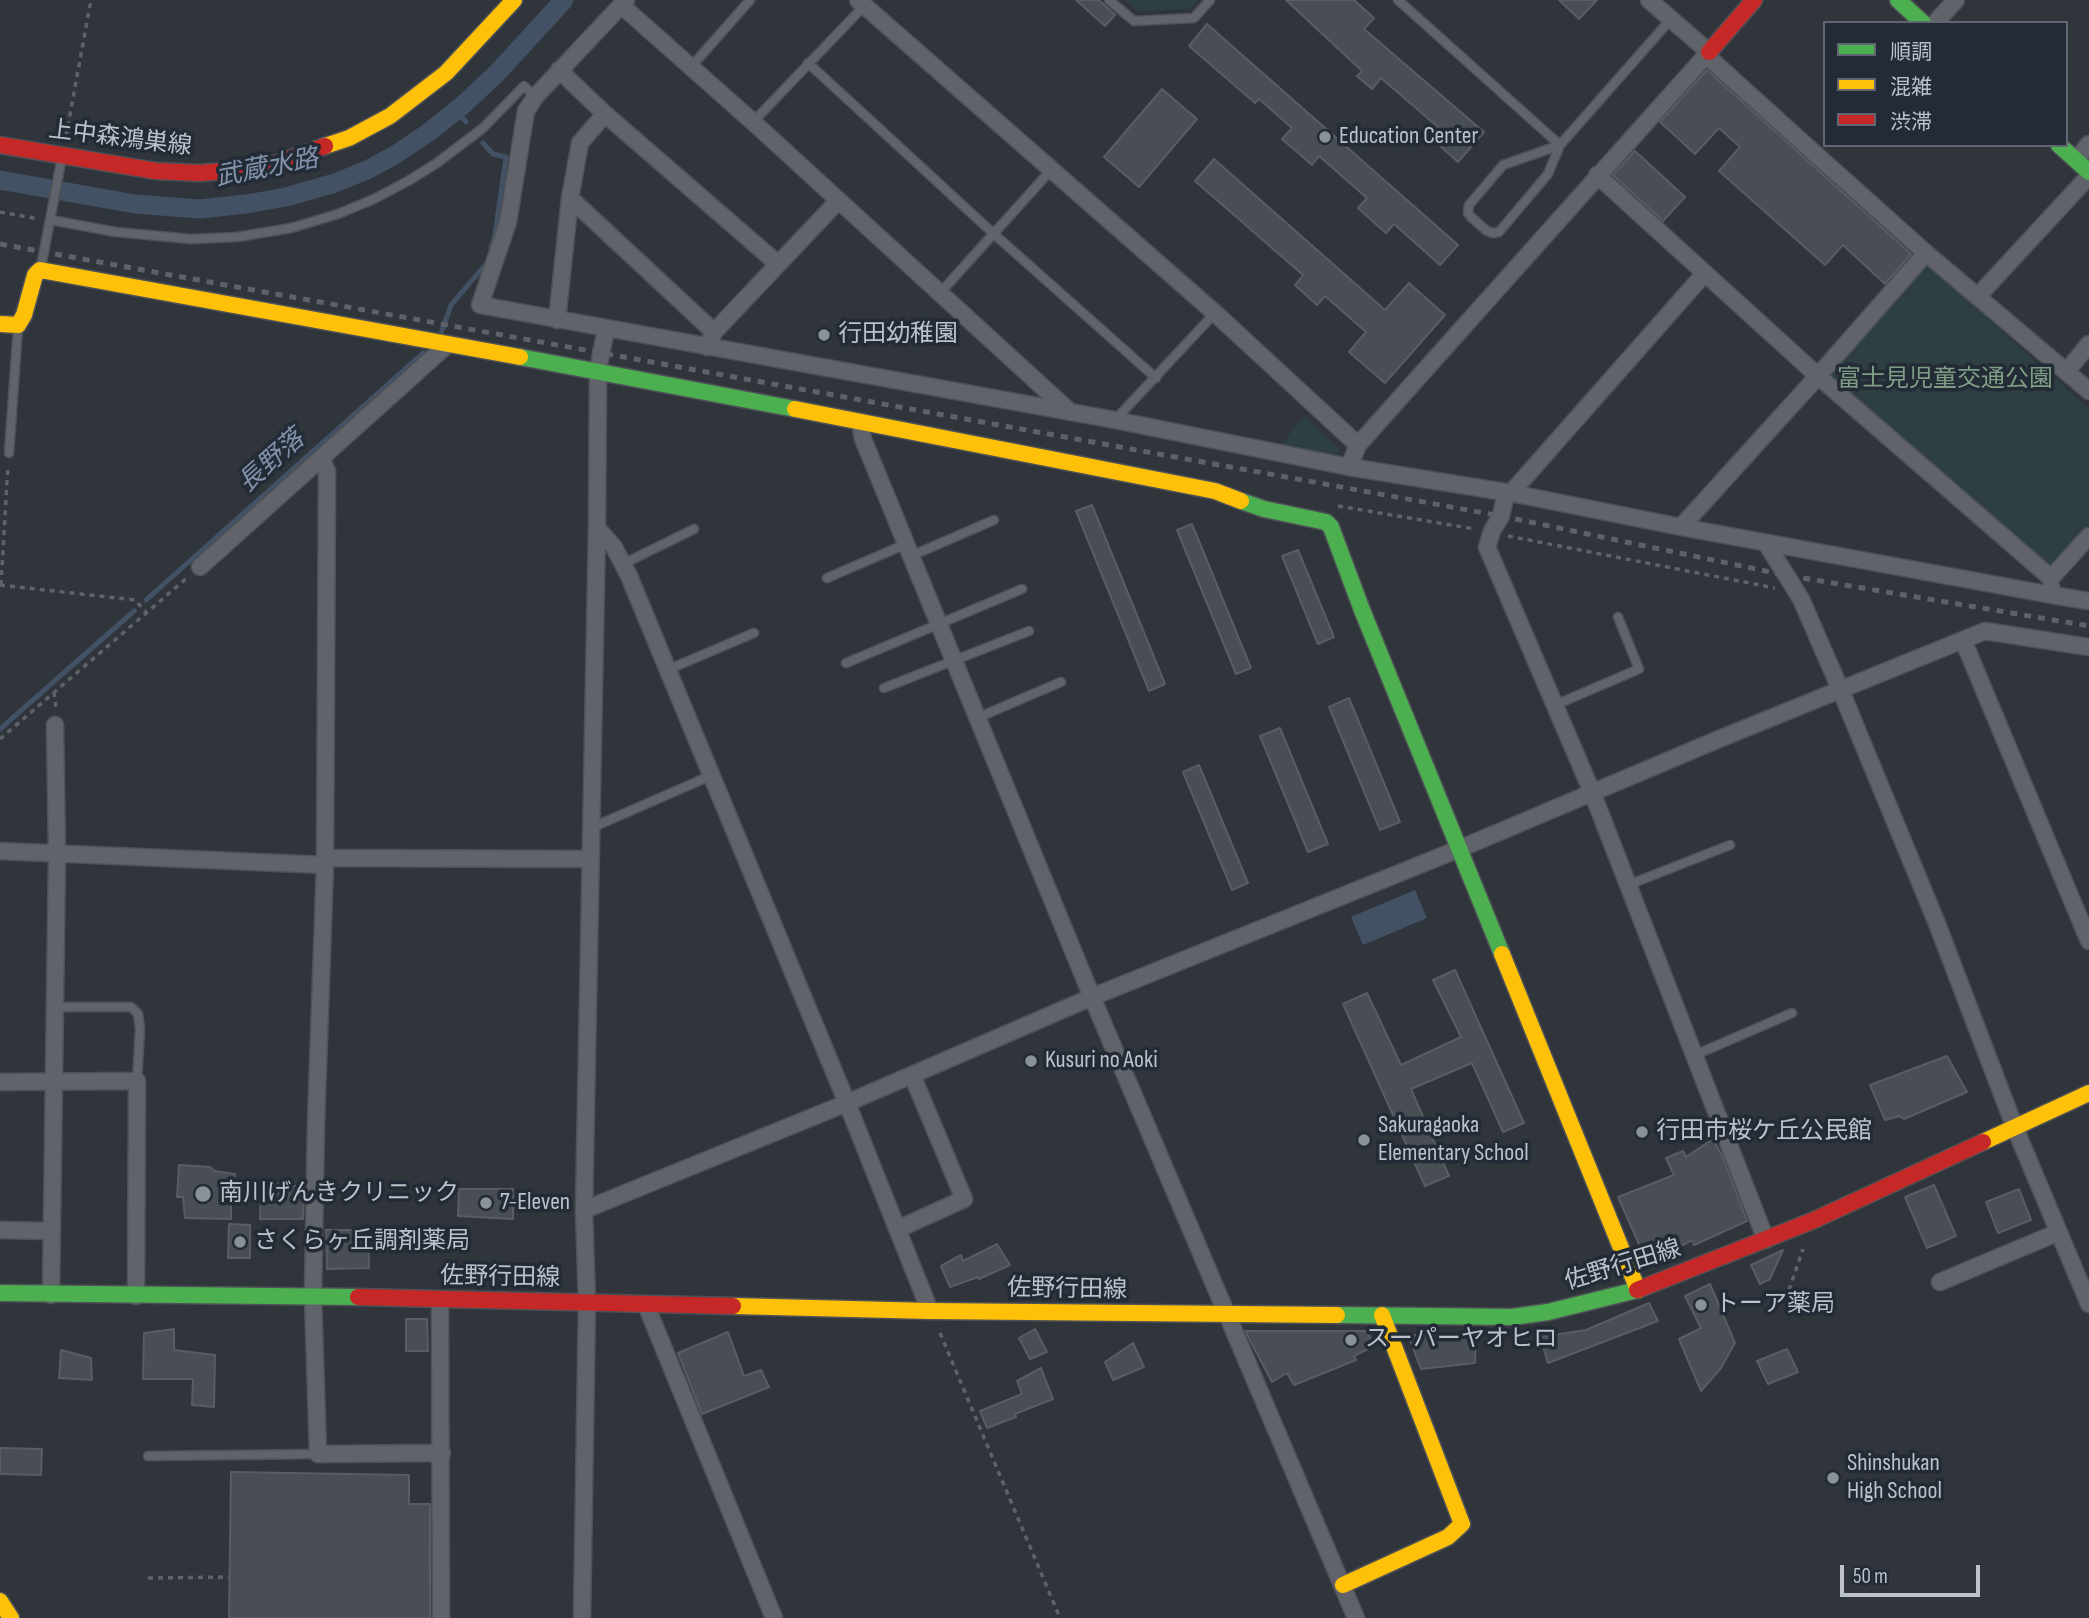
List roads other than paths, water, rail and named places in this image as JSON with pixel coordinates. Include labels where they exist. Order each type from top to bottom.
[{"type":"main road","name":"上中森鴻巣線","points":[[0,145],[61,164],[156,171],[200,173],[278,163],[349,138],[390,116],[446,73],[514,0]]},
{"type":"main road","points":[[1709,52],[1754,0]]},
{"type":"main road","points":[[1898,0],[1921,21]]},
{"type":"main road","points":[[2061,147],[2089,174]]},
{"type":"main road","points":[[0,324],[18,325],[24,315],[35,275],[40,270],[598,371],[1215,491],[1264,509],[1326,522],[1331,527],[1638,1290]]},
{"type":"main road","name":"佐野行田線","points":[[0,1293],[313,1296],[930,1311],[1512,1317],[1548,1312],[1638,1290],[1812,1221],[2089,1093]]},
{"type":"main road","points":[[1343,1585],[1448,1537],[1462,1524],[1382,1315]]},
{"type":"main road","points":[[0,1601],[11,1618]]},
{"type":"street","points":[[1649,0],[1709,52]]},
{"type":"street","points":[[1937,21],[1956,0]]},
{"type":"street","points":[[1071,413],[623,3],[559,70],[526,111],[508,222],[480,305],[2089,601]]},
{"type":"street","points":[[861,3],[1215,313],[1358,445]]},
{"type":"street","points":[[1349,467],[1358,445],[1709,52]]},
{"type":"street","points":[[1709,52],[1707,56],[1926,253],[2089,391]]},
{"type":"street","points":[[559,70],[605,114],[778,264]]},
{"type":"street","points":[[557,320],[570,198],[580,143],[605,114]]},
{"type":"street","points":[[2076,160],[2089,145]]},
{"type":"street","points":[[1978,296],[2089,174]]},
{"type":"street","points":[[1597,175],[1818,376],[2051,578]]},
{"type":"street","points":[[570,198],[714,332]]},
{"type":"street","points":[[707,347],[714,332],[838,201]]},
{"type":"street","points":[[1681,527],[1926,253]]},
{"type":"street","points":[[1705,274],[1508,493],[1487,547],[1592,792],[1766,1240]]},
{"type":"street","points":[[582,1618],[587,1302],[584,1210],[598,371],[606,328]]},
{"type":"street","points":[[2067,371],[2089,344]]},
{"type":"street","points":[[200,567],[447,345]]},
{"type":"street","points":[[860,422],[863,439],[1092,997],[1356,1618]]},
{"type":"street","points":[[321,458],[327,471],[325,862],[313,1296],[318,1454],[442,1453]]},
{"type":"street","points":[[597,528],[614,547],[623,564],[847,1103],[930,1311]]},
{"type":"street","points":[[2052,595],[2051,578],[2089,536]]},
{"type":"street","points":[[1766,543],[1801,598],[1936,921],[2015,1128],[2089,1304]]},
{"type":"street","points":[[584,1210],[847,1103],[1092,997],[1459,849],[1985,631],[2089,647]]},
{"type":"street","points":[[1963,640],[2089,941]]},
{"type":"street","points":[[51,1295],[57,854],[55,725]]},
{"type":"street","points":[[0,850],[325,862],[590,859]]},
{"type":"street","points":[[898,1229],[964,1199],[912,1075]]},
{"type":"street","points":[[0,1082],[137,1081],[136,1296]]},
{"type":"street","points":[[0,1230],[52,1231]]},
{"type":"street","points":[[1940,1282],[2059,1232]]},
{"type":"street","points":[[440,1301],[441,1618]]},
{"type":"street","points":[[646,1305],[774,1618]]},
{"type":"lane","points":[[691,67],[750,0]]},
{"type":"lane","points":[[1109,0],[1134,21],[1194,18],[1210,0]]},
{"type":"lane","points":[[1398,0],[1560,145]]},
{"type":"lane","points":[[753,122],[861,3]]},
{"type":"lane","points":[[1560,145],[1503,165],[1469,205],[1468,213],[1471,217],[1487,230],[1499,232],[1548,174],[1560,145],[1671,19]]},
{"type":"lane","points":[[808,63],[1156,378]]},
{"type":"lane","points":[[51,220],[156,237],[191,239],[237,237],[291,228],[338,214],[408,181],[483,128],[524,86],[535,97]]},
{"type":"lane","points":[[40,270],[61,164]]},
{"type":"lane","points":[[940,293],[1052,169]]},
{"type":"lane","points":[[1115,420],[1215,313]]},
{"type":"lane","points":[[9,453],[18,325]]},
{"type":"lane","points":[[827,578],[994,520]]},
{"type":"lane","points":[[623,564],[694,529]]},
{"type":"lane","points":[[846,663],[1022,589]]},
{"type":"lane","points":[[1555,705],[1639,668],[1618,617]]},
{"type":"lane","points":[[884,688],[1029,631]]},
{"type":"lane","points":[[667,670],[754,633]]},
{"type":"lane","points":[[977,718],[1061,682]]},
{"type":"lane","points":[[591,828],[710,776]]},
{"type":"lane","points":[[1628,885],[1730,845]]},
{"type":"lane","points":[[55,1007],[131,1007],[138,1014],[140,1029],[137,1081]]},
{"type":"lane","points":[[1695,1055],[1792,1013]]},
{"type":"lane","points":[[148,1456],[318,1454]]},
{"type":"water","points":[[1415,890],[1427,918],[1363,945],[1351,917]]},
{"type":"waterway","name":"武蔵水路","points":[[0,180],[135,204],[200,209],[286,197],[335,183],[395,155],[463,105],[497,73],[564,0]]},
{"type":"waterway","points":[[456,111],[466,122]]},
{"type":"waterway","name":"長野落","points":[[483,143],[493,154],[506,157],[491,248]]},
{"type":"waterway","name":"長野落","points":[[440,336],[451,305],[486,264]]},
{"type":"waterway","name":"長野落","points":[[146,600],[423,353]]},
{"type":"waterway","name":"長野落","points":[[0,729],[134,611]]},
{"type":"railway","points":[[0,244],[1501,516],[1785,575],[2089,626]]},
{"type":"place","name":"Education Center","points":[[1325,137]]},
{"type":"place","name":"行田幼稚園","points":[[824,335]]},
{"type":"place","name":"Kusuri no Aoki","points":[[1031,1061]]},
{"type":"place","name":"行田市桜ケ丘公民館","points":[[1642,1132]]},
{"type":"place","name":"Sakuragaoka Elementary School","points":[[1364,1140]]},
{"type":"place","name":"南川げんきクリニック","points":[[203,1194]]},
{"type":"place","name":"7-Eleven","points":[[486,1203]]},
{"type":"place","name":"さくらヶ丘調剤薬局","points":[[240,1242]]},
{"type":"place","name":"トーア薬局","points":[[1701,1305]]},
{"type":"place","name":"スーパーヤオヒロ","points":[[1351,1340]]},
{"type":"place","name":"Shinshukan High School","points":[[1833,1478]]},
{"type":"park label","name":"富士見児童交通公園","points":[[1945,380]]}]
